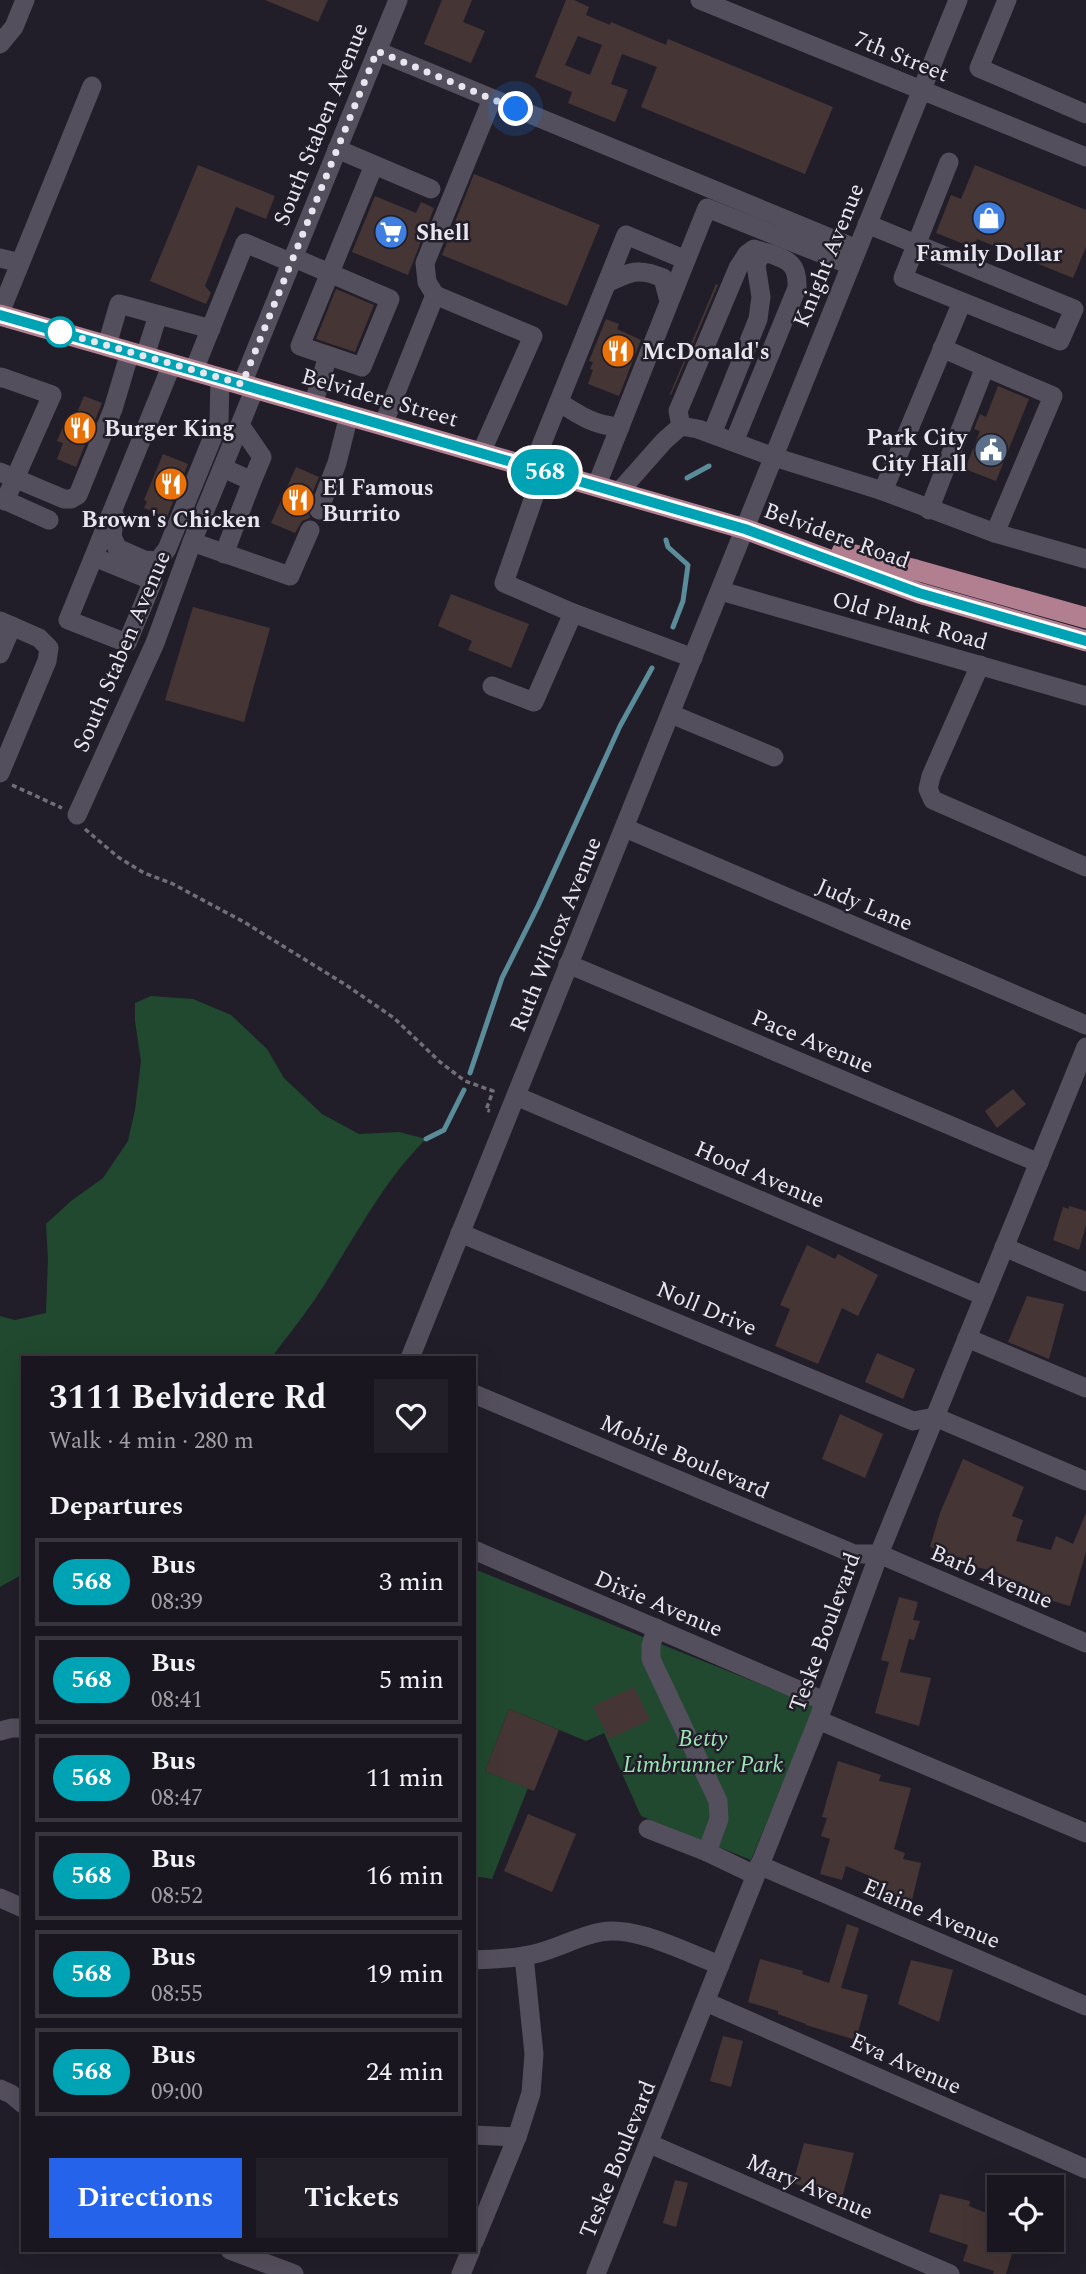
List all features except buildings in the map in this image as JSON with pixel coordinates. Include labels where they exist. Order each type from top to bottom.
[{"type":"main road","name":"Belvidere Street","points":[[0,314],[745,529]]},
{"type":"main road","name":"Belvidere Road","points":[[745,529],[916,570],[1086,618]]},
{"type":"main road","name":"Belvidere Road","points":[[745,529],[919,593],[1086,641]]},
{"type":"street","points":[[0,44],[14,27],[25,0]]},
{"type":"street","name":"South Staben Avenue","points":[[77,815],[155,643],[192,542],[240,425],[248,386],[291,259],[398,0]]},
{"type":"street","name":"7th Street","points":[[699,0],[1086,157]]},
{"type":"street","name":"Knight Avenue","points":[[745,529],[958,0]]},
{"type":"street","points":[[1007,0],[979,68],[1086,114]]},
{"type":"street","points":[[377,51],[854,257]]},
{"type":"street","points":[[0,314],[92,86]]},
{"type":"street","points":[[481,453],[533,336],[435,295],[428,282],[425,262],[492,99]]},
{"type":"street","points":[[337,149],[430,189]]},
{"type":"street","points":[[867,224],[917,244],[1080,304],[1060,341],[903,278],[917,244],[949,162]]},
{"type":"street","points":[[194,370],[245,243],[330,273],[390,299],[362,367],[300,345],[330,273],[374,165]]},
{"type":"street","points":[[596,486],[706,208],[854,257]]},
{"type":"street","points":[[686,260],[626,236],[611,281],[559,402],[504,583],[573,613],[694,658]]},
{"type":"street","points":[[681,426],[678,411],[738,268],[747,254],[754,249],[768,253],[781,257],[794,266],[798,276],[797,288],[734,442]]},
{"type":"street","points":[[712,434],[758,319],[761,297],[756,265],[760,256],[768,253]]},
{"type":"street","points":[[0,258],[20,263]]},
{"type":"street","points":[[611,281],[636,270],[653,273],[663,278],[670,301]]},
{"type":"street","points":[[383,425],[435,295]]},
{"type":"street","points":[[883,491],[962,302]]},
{"type":"street","points":[[107,345],[119,304],[211,329]]},
{"type":"street","points":[[8,475],[64,499],[78,495],[137,354],[158,315]]},
{"type":"street","points":[[943,348],[1053,396],[995,533]]},
{"type":"street","points":[[313,405],[328,356]]},
{"type":"street","points":[[94,557],[153,581],[127,643],[68,620],[172,364]]},
{"type":"street","points":[[929,509],[985,367]]},
{"type":"street","points":[[0,378],[52,396],[8,475],[3,499],[49,520]]},
{"type":"street","points":[[126,480],[127,491],[114,520],[112,536],[117,548],[144,560],[158,561],[167,549],[219,422],[220,378]]},
{"type":"street","points":[[559,402],[585,419],[604,426],[620,427]]},
{"type":"street","points":[[318,510],[337,463],[349,415]]},
{"type":"street","points":[[224,554],[262,457],[240,425]]},
{"type":"street","points":[[681,426],[698,429],[774,457],[883,491],[995,533],[1086,559]]},
{"type":"street","points":[[618,493],[664,441],[681,426]]},
{"type":"street","points":[[223,468],[252,481]]},
{"type":"street","name":"Ruth Wilcox Avenue","points":[[411,1356],[745,529]]},
{"type":"street","points":[[192,542],[290,576],[310,530]]},
{"type":"street","name":"Old Plank Road","points":[[721,591],[1086,696]]},
{"type":"street","points":[[492,686],[534,702],[573,613]]},
{"type":"street","points":[[0,654],[6,623],[39,638],[49,648],[47,662],[5,779]]},
{"type":"street","points":[[980,665],[931,776],[928,789],[933,800],[1086,867]]},
{"type":"street","points":[[671,714],[774,757]]},
{"type":"street","name":"Judy Lane","points":[[625,828],[1086,1025]]},
{"type":"street","name":"Pace Avenue","points":[[568,964],[1039,1163]]},
{"type":"street","name":"Teske Boulevard","points":[[596,2274],[821,1711],[879,1554],[1084,1056]]},
{"type":"street","name":"Hood Avenue","points":[[516,1096],[984,1296]]},
{"type":"street","name":"Noll Drive","points":[[460,1233],[913,1420],[935,1416]]},
{"type":"street","points":[[1004,1247],[1086,1282]]},
{"type":"street","points":[[967,1338],[1086,1388]]},
{"type":"street","name":"Mobile Boulevard","points":[[476,1395],[854,1553],[879,1554]]},
{"type":"street","points":[[935,1416],[1086,1481]]},
{"type":"street","name":"Dixie Avenue","points":[[476,1551],[656,1628],[821,1711],[1086,1833]]},
{"type":"street","name":"Barb Avenue","points":[[879,1554],[1086,1643]]},
{"type":"street","points":[[656,1628],[651,1659],[718,1801],[719,1819],[707,1852]]},
{"type":"street","points":[[0,1731],[21,1728]]},
{"type":"street","name":"Elaine Avenue","points":[[648,1829],[757,1870],[1086,2006]]},
{"type":"street","points":[[0,1898],[21,1907]]},
{"type":"street","points":[[476,1959],[524,1956],[601,1932],[623,1931],[647,1937],[720,1965]]},
{"type":"street","points":[[476,2237],[517,2137],[531,2093],[534,2054],[524,1956]]},
{"type":"street","name":"Eva Avenue","points":[[706,2002],[1086,2169]]},
{"type":"street","points":[[0,2089],[21,2102]]},
{"type":"street","points":[[476,2135],[517,2137]]},
{"type":"street","name":"Mary Avenue","points":[[650,2144],[950,2274]]},
{"type":"street","points":[[235,2252],[294,2274]]},
{"type":"street","points":[[461,2274],[470,2252]]},
{"type":"path","points":[[5,779],[77,815],[86,831],[118,857],[144,873],[171,883],[244,922],[314,964],[394,1018],[440,1062],[465,1081],[482,1087]]},
{"type":"green space","points":[[151,996],[193,999],[231,1015],[267,1049],[284,1078],[322,1114],[359,1134],[399,1132],[426,1139],[394,1176],[313,1302],[272,1356],[21,1356],[21,1575],[0,1587],[0,1316],[15,1320],[46,1313],[46,1224],[71,1201],[103,1178],[128,1141],[141,1061],[135,1003]]},
{"type":"green space","name":"Betty Limbrunner Park","points":[[476,1570],[815,1706],[751,1860],[641,1816],[604,1733],[586,1741],[509,1709],[485,1771],[528,1788],[492,1879],[476,1876]]},
{"type":"waterway","points":[[687,478],[709,466]]},
{"type":"waterway","points":[[666,540],[668,547],[688,565],[683,601],[673,627]]},
{"type":"waterway","points":[[470,1073],[502,978],[620,726],[652,668]]},
{"type":"waterway","points":[[426,1139],[444,1130],[464,1090]]},
{"type":"bus line","name":"568","points":[[0,315],[745,529],[919,593],[1086,641]]},
{"type":"place","name":"Family Dollar","points":[[989,218]]},
{"type":"place","name":"Shell","points":[[391,232]]},
{"type":"place","name":"McDonald's","points":[[618,351]]},
{"type":"place","name":"Burger King","points":[[80,428]]},
{"type":"place","name":"Park City City Hall","points":[[991,450]]},
{"type":"place","name":"Brown's Chicken","points":[[171,484]]},
{"type":"place","name":"El Famous Burrito","points":[[298,500]]},
{"type":"route","points":[[60,332],[53,330],[242,384],[377,51],[516,109]]}]
